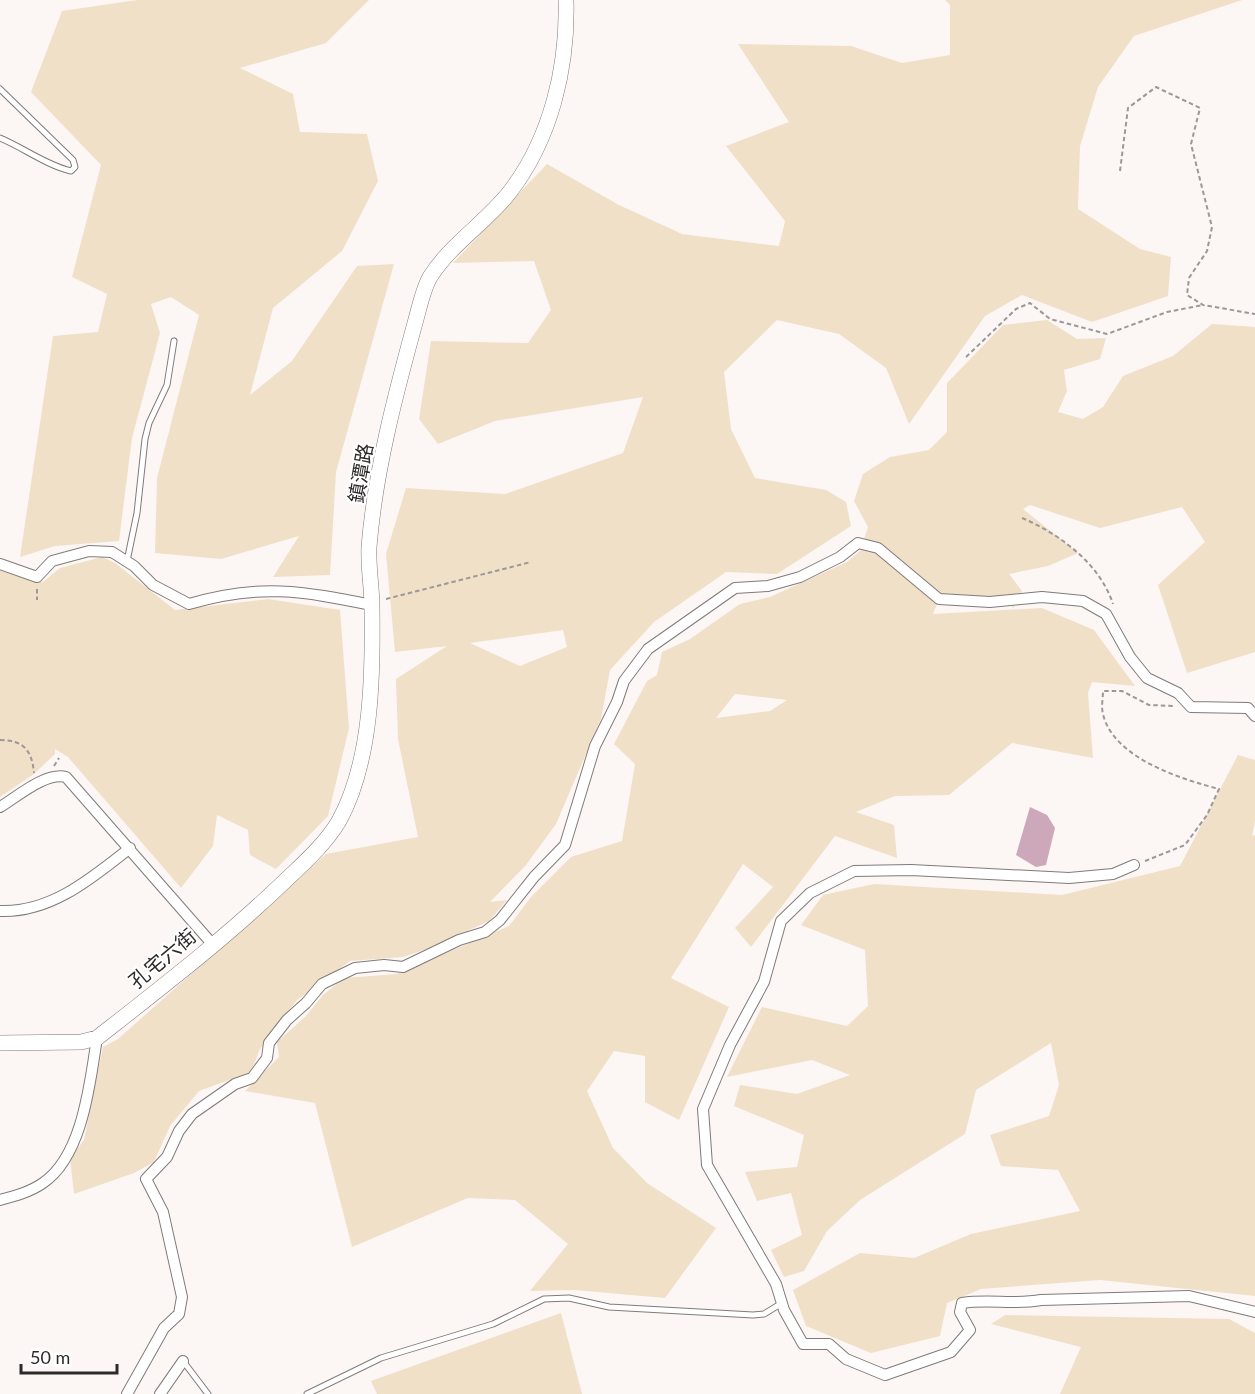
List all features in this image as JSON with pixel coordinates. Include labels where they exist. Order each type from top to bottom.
[{"type":"street","name":"鎮潭路","points":[[214,946],[314,852],[338,822],[349,798],[366,735],[371,693],[372,604],[369,547],[378,476],[404,365],[429,278],[458,244],[508,194],[541,138],[564,62],[566,0]]},
{"type":"street","points":[[127,1394],[164,1328],[178,1314],[182,1297],[163,1212],[146,1179],[167,1157],[178,1131],[192,1114],[212,1098],[235,1084],[252,1078],[267,1058],[269,1043],[287,1020],[306,1004],[322,984],[355,968],[384,964],[403,967],[459,940],[484,932],[500,920],[534,877],[565,845],[595,746],[618,702],[624,681],[636,663],[648,649],[735,588],[768,586],[800,577],[840,557],[858,543],[878,548],[939,599],[990,603],[1042,597],[1083,601],[1106,614],[1130,657],[1147,678],[1178,693],[1191,707],[1248,708],[1255,716]]},
{"type":"street","points":[[0,564],[37,577],[52,561],[89,551],[112,552],[127,561],[153,585],[189,604],[211,598],[273,589],[306,591],[372,604]]},
{"type":"street","name":"孔宅六街","points":[[0,807],[39,783],[60,776],[66,777],[214,946],[97,1038]]},
{"type":"street","points":[[0,911],[15,912],[73,891],[130,848]]},
{"type":"street","points":[[1134,865],[1113,874],[1069,878],[911,870],[854,871],[810,893],[781,921],[764,982],[730,1045],[703,1109],[707,1165],[776,1284],[782,1303],[803,1344],[829,1344],[846,1359],[885,1375],[951,1352],[970,1330],[960,1312],[962,1303],[988,1299],[1021,1304],[1041,1300],[1189,1296],[1255,1312]]},
{"type":"street","points":[[0,1043],[81,1042],[97,1038],[78,1132],[63,1161],[46,1182],[30,1191],[0,1200]]},
{"type":"street","points":[[160,1394],[183,1361]]},
{"type":"lane","points":[[0,90],[73,160],[75,167],[71,171],[59,168],[23,147],[0,138]]},
{"type":"lane","points":[[127,561],[137,513],[145,440],[149,423],[166,384],[174,341]]},
{"type":"lane","points":[[307,1394],[381,1358],[493,1324],[544,1299],[569,1298],[609,1307],[753,1315],[764,1314],[782,1303]]},
{"type":"lane","points":[[183,1361],[208,1394]]},
{"type":"path","points":[[1120,171],[1128,108],[1156,87],[1200,108],[1191,144],[1212,227],[1207,251],[1189,278],[1186,295],[1203,305],[1255,314]]},
{"type":"path","points":[[966,357],[1016,309],[1030,303],[1050,319],[1107,334],[1167,312],[1203,305]]},
{"type":"path","points":[[1022,518],[1046,528],[1078,553],[1106,583],[1116,612]]},
{"type":"path","points":[[372,604],[401,594],[531,562]]},
{"type":"path","points":[[1134,865],[1185,845],[1207,815],[1219,789],[1153,768],[1114,736],[1103,714],[1103,691],[1122,691],[1149,705],[1191,707]]},
{"type":"path","points":[[0,740],[14,740],[22,744],[33,755],[34,771]]},
{"type":"shaded area","points":[[137,0],[369,0],[326,43],[240,68],[293,94],[300,132],[367,134],[378,181],[342,251],[273,308],[250,395],[292,361],[357,266],[394,264],[336,472],[330,575],[273,577],[299,536],[221,559],[155,553],[157,478],[199,315],[171,297],[151,304],[160,333],[132,438],[119,541],[55,546],[20,557],[53,336],[98,332],[107,294],[72,277],[101,165],[31,92],[62,11]]},
{"type":"shaded area","points":[[945,0],[1242,0],[1134,36],[1098,87],[1080,146],[1078,209],[1140,249],[1171,257],[1168,296],[1092,322],[1022,295],[985,316],[909,424],[886,368],[839,334],[777,320],[724,372],[731,429],[755,478],[826,490],[846,502],[851,526],[777,574],[726,572],[654,622],[610,670],[601,719],[556,824],[526,865],[490,902],[507,900],[489,921],[430,948],[403,957],[350,961],[297,1000],[260,1049],[251,1072],[199,1091],[170,1126],[154,1162],[134,1173],[74,1194],[70,1158],[84,1140],[103,1047],[118,1039],[326,854],[418,837],[398,739],[396,679],[447,646],[395,652],[386,554],[406,488],[505,494],[623,453],[643,397],[495,421],[438,444],[419,419],[431,341],[528,343],[551,310],[534,261],[453,263],[547,164],[619,205],[682,234],[779,246],[785,221],[726,146],[789,122],[738,44],[851,46],[902,63],[950,55],[950,5]],"holes":[[[563,630],[567,647],[520,666],[470,643]]]},
{"type":"shaded area","points":[[1047,320],[1077,339],[1106,338],[1100,359],[1064,370],[1067,391],[1058,412],[1083,419],[1103,407],[1123,376],[1173,356],[1212,324],[1255,327],[1255,652],[1187,673],[1158,585],[1205,542],[1182,507],[1100,528],[1030,505],[1023,509],[1078,553],[1048,566],[1009,574],[1022,591],[1013,608],[1009,600],[939,599],[933,614],[1042,608],[1094,630],[1135,686],[1092,682],[1088,693],[1093,758],[1012,743],[949,795],[895,796],[856,812],[894,825],[897,858],[835,836],[751,947],[735,928],[773,887],[743,864],[671,978],[729,1007],[679,1120],[645,1102],[645,1056],[614,1051],[587,1091],[613,1148],[647,1183],[716,1228],[665,1298],[575,1290],[530,1291],[568,1244],[515,1200],[468,1198],[352,1247],[315,1103],[245,1091],[279,1057],[277,1042],[306,1016],[323,995],[344,978],[397,974],[509,926],[531,897],[571,857],[622,841],[635,764],[614,744],[647,681],[657,675],[662,652],[690,639],[740,604],[770,597],[847,562],[860,551],[868,527],[854,501],[863,474],[890,457],[929,450],[947,432],[947,383],[1003,325]],"holes":[[[735,694],[787,700],[770,711],[716,718]]]},
{"type":"shaded area","points":[[102,557],[115,563],[175,610],[268,599],[340,610],[349,728],[328,816],[276,869],[250,855],[248,830],[217,815],[213,846],[181,888],[68,757],[55,749],[55,754],[34,774],[0,797],[0,562],[28,578],[43,582],[60,568]]},
{"type":"shaded area","points":[[1238,755],[1255,760],[1255,821],[1252,836],[1255,835],[1255,1296],[1100,1280],[981,1289],[947,1303],[940,1336],[871,1353],[806,1326],[793,1290],[860,1253],[914,1258],[971,1234],[1080,1211],[1058,1170],[1001,1166],[990,1135],[1049,1116],[1059,1085],[1051,1043],[976,1090],[965,1134],[860,1200],[827,1231],[804,1271],[784,1277],[771,1250],[802,1235],[791,1193],[757,1201],[745,1172],[797,1167],[804,1135],[734,1106],[740,1085],[797,1094],[850,1075],[812,1060],[727,1077],[762,1007],[847,1026],[868,1006],[865,950],[801,925],[823,895],[874,884],[1062,895],[1180,866]]},
{"type":"shaded area","points":[[1030,807],[1047,815],[1055,828],[1046,865],[1036,867],[1016,855]]},
{"type":"shaded area","points":[[561,1313],[582,1394],[377,1394],[371,1381]]},
{"type":"shaded area","points":[[1005,1315],[1229,1319],[1255,1333],[1255,1394],[1060,1394],[1081,1347],[991,1324]]}]
